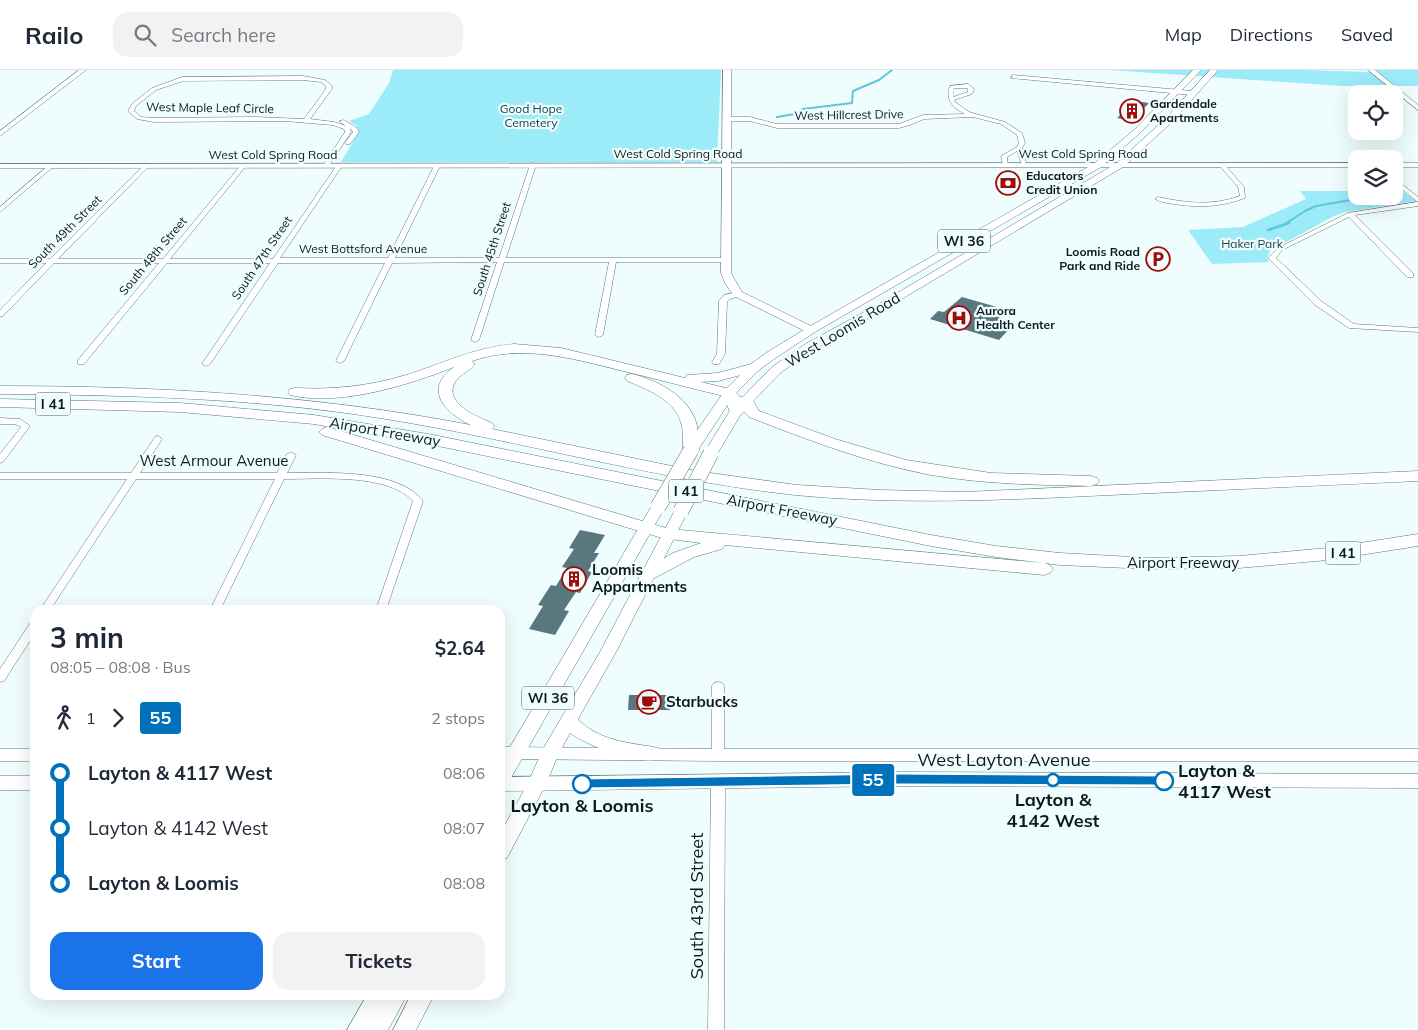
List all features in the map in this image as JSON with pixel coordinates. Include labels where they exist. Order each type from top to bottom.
[{"type":"highway","points":[[0,384],[136,383],[307,393],[353,391],[408,379],[476,354],[515,348],[564,353],[729,393],[741,406],[749,409],[754,414],[782,425],[860,453],[915,466],[984,477],[1116,482],[1163,489]]},
{"type":"highway","points":[[636,463],[608,453],[481,424],[463,416],[447,402],[444,391],[447,381],[467,364],[490,357],[515,354],[557,358],[612,372],[632,378],[661,391],[680,407],[688,421],[691,450]]},
{"type":"highway","points":[[632,368],[700,378],[727,376],[755,367]]},
{"type":"highway","name":"Airport Freeway","points":[[0,390],[144,391],[269,399],[387,415],[739,483],[830,494],[965,497],[1418,476]]},
{"type":"highway","name":"Airport Freeway","points":[[0,403],[106,404],[231,410],[359,426],[892,532],[1030,556],[1126,563],[1267,562],[1322,556],[1418,540]]},
{"type":"highway","points":[[106,404],[128,410],[245,418],[330,432],[646,529],[668,534],[1123,574],[1192,574],[1256,570],[1267,562]]},
{"type":"highway","points":[[647,576],[677,557],[694,549],[745,542]]},
{"type":"main road","points":[[727,70],[725,260],[728,278],[738,294],[812,330],[814,336],[798,354]]},
{"type":"main road","name":"West Loomis Road","points":[[508,753],[646,529],[691,450],[729,393],[755,367],[812,330],[1098,165],[1116,152],[1153,117],[1197,70]]},
{"type":"main road","name":"West Loomis Road","points":[[505,843],[536,784],[549,754],[608,652],[711,453],[741,406],[765,380],[798,354],[859,320],[1120,165],[1145,144],[1214,70]]},
{"type":"main road","points":[[975,235],[993,240]]},
{"type":"main road","points":[[828,336],[827,333],[832,325],[848,309]]},
{"type":"main road","points":[[569,720],[577,728],[600,742],[654,754]]},
{"type":"main road","name":"West Layton Avenue","points":[[508,753],[718,755],[1418,755]]},
{"type":"main road","points":[[0,755],[30,755]]},
{"type":"main road","name":"West Layton Avenue","points":[[505,784],[902,779],[1418,781]]},
{"type":"main road","points":[[0,783],[30,783]]},
{"type":"main road","points":[[358,1030],[376,1000]]},
{"type":"main road","points":[[376,1030],[393,1000]]},
{"type":"main road","points":[[404,1030],[420,1000]]},
{"type":"street","points":[[1,130],[76,70]]},
{"type":"street","points":[[1,130],[83,70]]},
{"type":"street","points":[[1371,70],[1418,108]]},
{"type":"street","points":[[1013,77],[1192,93]]},
{"type":"street","name":"West Maple Leaf Circle","points":[[306,120],[329,89],[329,86],[323,81],[303,78],[182,79],[154,89],[134,105],[130,111],[139,118],[154,120],[306,120],[318,119],[343,121],[353,126],[356,132]]},
{"type":"street","points":[[951,99],[958,108],[1012,128],[1020,134],[1022,139],[1019,148],[1025,165]]},
{"type":"street","name":"West Hillcrest Drive","points":[[726,119],[750,119],[777,126],[899,126],[923,117],[973,115]]},
{"type":"street","name":"West Maple Leaf Circle","points":[[306,120],[338,124],[347,128],[348,132]]},
{"type":"street","points":[[333,166],[348,132],[356,132]]},
{"type":"street","points":[[333,166],[356,132]]},
{"type":"street","points":[[1006,165],[1005,154],[1019,148]]},
{"type":"street","points":[[1158,199],[1188,205],[1211,206],[1228,203],[1242,197],[1241,187],[1222,164]]},
{"type":"street","name":"West Cold Spring Road","points":[[0,166],[1348,164]]},
{"type":"street","points":[[1403,164],[1418,164]]},
{"type":"street","points":[[0,210],[51,166]]},
{"type":"street","name":"South 49th Street","points":[[0,314],[146,166]]},
{"type":"street","name":"South 48th Street","points":[[81,362],[243,166]]},
{"type":"street","name":"South 47th Street","points":[[206,364],[277,260],[333,166]]},
{"type":"street","points":[[340,361],[437,166]]},
{"type":"street","name":"South 45th Street","points":[[475,340],[500,260],[533,166]]},
{"type":"street","points":[[1403,188],[1418,200]]},
{"type":"street","points":[[1418,204],[1350,214],[1280,248],[1272,258],[1318,303],[1352,326],[1418,330]]},
{"type":"street","points":[[1350,214],[1410,275]]},
{"type":"street","points":[[599,335],[613,260]]},
{"type":"street","name":"West Bottsford Avenue","points":[[0,261],[725,260]]},
{"type":"street","points":[[716,362],[721,354],[723,301],[727,297],[738,294]]},
{"type":"street","points":[[0,421],[24,423],[26,427],[0,460]]},
{"type":"street","points":[[48,605],[158,439]]},
{"type":"street","points":[[217,605],[291,455]]},
{"type":"street","name":"West Armour Avenue","points":[[0,476],[364,477],[417,498],[383,605]]},
{"type":"street","points":[[0,678],[30,633]]},
{"type":"street","points":[[718,686],[718,755]]},
{"type":"street","name":"South 43rd Street","points":[[716,1030],[718,782]]},
{"type":"green space","name":"Good Hope Cemetery","points":[[393,70],[721,70],[717,162],[341,162],[358,133],[357,126],[349,121],[369,114],[389,83]]},
{"type":"green space","points":[[1110,70],[1370,72],[1374,70],[1418,70],[1418,86],[1342,86]]},
{"type":"green space","name":"Haker Park","points":[[1300,191],[1348,191],[1348,205],[1390,205],[1345,212],[1332,217],[1270,251],[1267,258],[1269,262],[1212,264],[1188,230],[1243,227],[1306,199]]},
{"type":"green space","name":"Haker Park","points":[[1403,192],[1416,201],[1403,203]]},
{"type":"building","name":"Gardendale Apartments","points":[[1135,101],[1149,103],[1132,121],[1117,118]]},
{"type":"building","name":"Aurora Health Center","points":[[962,297],[997,307],[990,315],[1002,318],[999,322],[1012,326],[999,340],[930,319],[938,311],[944,312]]},
{"type":"building","name":"Loomis Appartments","points":[[580,530],[605,535],[594,553],[599,553],[588,571],[592,572],[580,593],[576,592],[564,610],[569,611],[555,635],[529,629],[543,606],[538,605],[551,585],[556,586],[567,568],[562,567],[574,549],[569,548]]},
{"type":"building","name":"Starbucks","points":[[629,695],[671,695],[670,710],[628,710]]},
{"type":"waterway","points":[[777,117],[795,114],[803,109],[852,103],[853,91],[879,80],[892,70]]},
{"type":"waterway","points":[[1285,224],[1316,206],[1348,200]]},
{"type":"waterway","points":[[1268,230],[1289,223]]},
{"type":"bus line","name":"55","points":[[582,784],[902,779],[1164,781]]},
{"type":"place","name":"Gardendale Apartments","points":[[1132,111]]},
{"type":"place","name":"Educators Credit Union","points":[[1008,183]]},
{"type":"place","name":"Loomis Road Park and Ride","points":[[1158,259]]},
{"type":"place","name":"Aurora Health Center","points":[[959,318]]},
{"type":"place","name":"Loomis Appartments","points":[[574,579]]},
{"type":"place","name":"Starbucks","points":[[649,702]]},
{"type":"place","name":"Layton & 4142 West","points":[[1053,780]]},
{"type":"place","name":"Layton & 4117 West","points":[[1164,781]]},
{"type":"place","name":"Layton & Loomis","points":[[582,784]]}]
